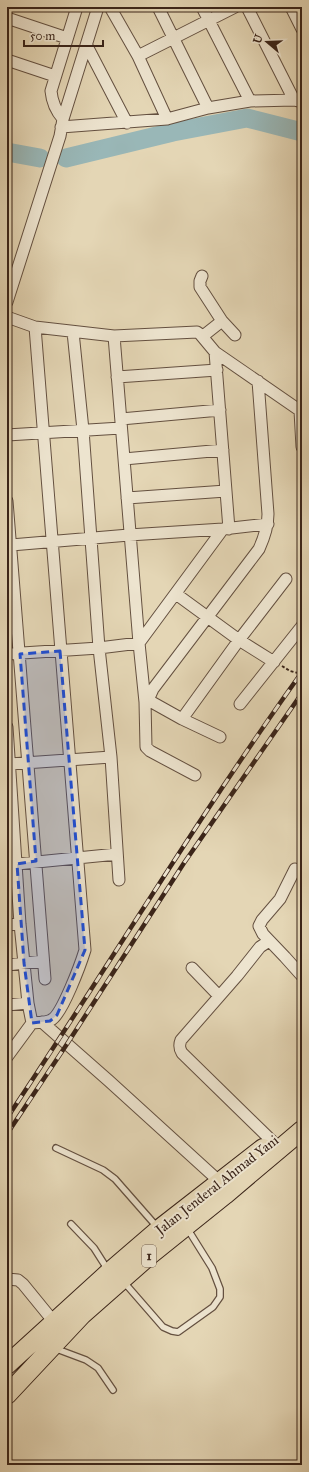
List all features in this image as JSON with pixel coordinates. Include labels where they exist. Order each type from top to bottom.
[{"type":"highway","name":"Jalan Jenderal Ahmad Yani","points":[[7,1395],[82,1315],[159,1229],[302,1118]]},
{"type":"highway","name":"Jalan Jenderal Ahmad Yani","points":[[7,1365],[54,1322],[186,1226],[302,1130]]},
{"type":"street","points":[[61,127],[52,100],[51,91],[77,7]]},
{"type":"street","points":[[7,302],[98,7]]},
{"type":"street","points":[[110,7],[138,56],[167,119]]},
{"type":"street","points":[[158,7],[208,108]]},
{"type":"street","points":[[202,7],[250,101]]},
{"type":"street","points":[[138,56],[235,7]]},
{"type":"street","points":[[61,127],[167,119],[208,108],[250,101],[298,101],[247,7]]},
{"type":"street","points":[[291,7],[302,29]]},
{"type":"street","points":[[7,18],[67,38]]},
{"type":"street","points":[[87,46],[127,123]]},
{"type":"street","points":[[7,60],[55,76]]},
{"type":"street","points":[[202,276],[200,287],[222,321],[235,336]]},
{"type":"street","points":[[7,317],[35,327],[114,336],[157,335],[192,331],[200,334],[215,352],[301,411],[302,447]]},
{"type":"street","points":[[203,336],[222,321]]},
{"type":"street","points":[[7,1057],[12,1045],[37,1022],[50,1021],[54,1019],[60,1009],[85,950],[42,433],[35,327]]},
{"type":"street","points":[[73,332],[99,648],[111,757],[119,880]]},
{"type":"street","points":[[114,336],[138,643],[146,701],[146,747],[150,751],[195,775]]},
{"type":"street","points":[[7,654],[99,648],[138,643],[226,529],[226,491],[215,352]]},
{"type":"street","points":[[117,377],[217,370]]},
{"type":"street","points":[[146,701],[153,689],[259,549],[264,539],[268,524],[258,381]]},
{"type":"street","points":[[7,435],[82,430],[220,410]]},
{"type":"street","points":[[124,459],[223,450]]},
{"type":"street","points":[[127,498],[226,491]]},
{"type":"street","points":[[7,501],[45,979]]},
{"type":"street","points":[[11,545],[129,535],[226,529],[268,524]]},
{"type":"street","points":[[182,719],[239,640],[286,580]]},
{"type":"street","points":[[176,594],[207,618],[274,662]]},
{"type":"street","points":[[240,704],[302,626]]},
{"type":"street","points":[[146,701],[220,737]]},
{"type":"street","points":[[7,733],[10,764],[11,847],[17,864],[12,885],[20,924],[28,1003],[37,1022],[109,1081],[220,1182]]},
{"type":"street","points":[[10,764],[111,757]]},
{"type":"street","points":[[17,864],[118,854]]},
{"type":"street","points":[[295,869],[280,899],[259,924],[260,931],[302,976]]},
{"type":"street","points":[[7,925],[20,924]]},
{"type":"street","points":[[269,941],[260,948],[181,1040],[180,1049],[194,1065],[272,1141]]},
{"type":"street","points":[[7,965],[43,961]]},
{"type":"street","points":[[192,968],[219,996]]},
{"type":"street","points":[[7,1005],[28,1003]]},
{"type":"street","points":[[7,1279],[18,1280],[23,1284],[54,1322]]},
{"type":"lane","points":[[56,1148],[103,1170],[115,1178],[159,1229]]},
{"type":"lane","points":[[71,1224],[163,1327],[178,1332],[213,1307],[220,1297],[220,1288],[212,1268],[186,1226]]},
{"type":"lane","points":[[52,1347],[86,1360],[98,1368],[113,1390]]},
{"type":"path","points":[[274,662],[290,671],[302,674]]},
{"type":"highlighted area","points":[[60,651],[85,950],[57,1015],[50,1021],[32,1023],[24,963],[17,864],[36,861],[20,654]]},
{"type":"waterway","points":[[66,158],[173,132],[247,118],[302,132]]},
{"type":"waterway","points":[[7,152],[40,158]]},
{"type":"railway","points":[[7,1118],[226,782],[302,672]]},
{"type":"railway","points":[[7,1134],[184,863],[302,693]]}]
